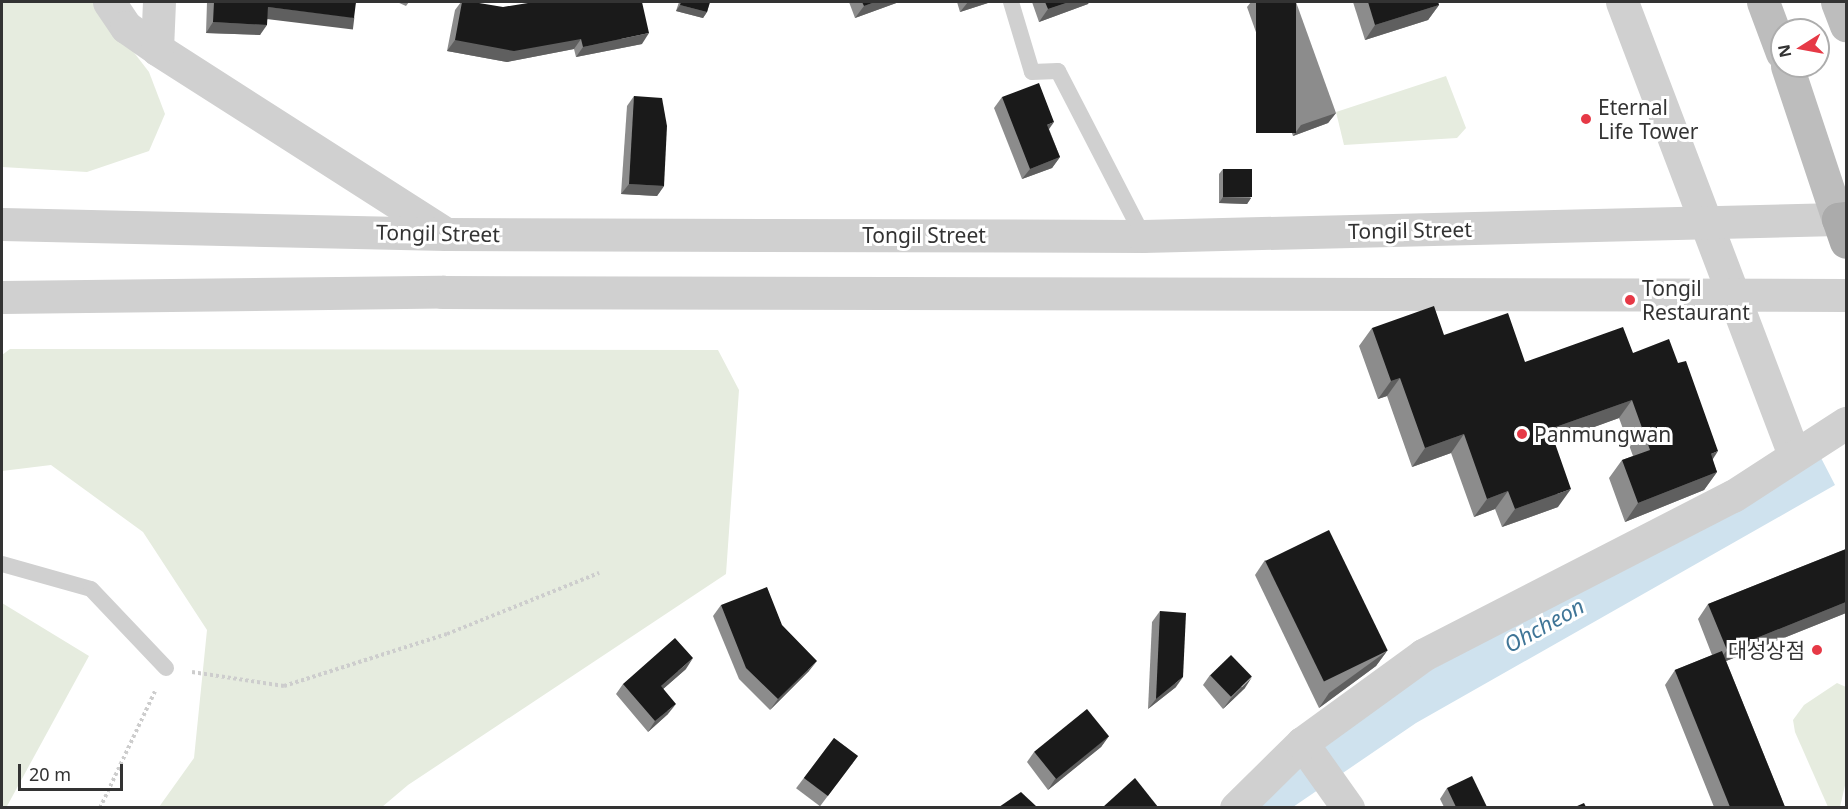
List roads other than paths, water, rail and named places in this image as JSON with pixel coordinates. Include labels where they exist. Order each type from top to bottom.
[{"type":"main road","points":[[1763,2],[1770,21]]},
{"type":"main road","points":[[1837,2],[1846,25]]},
{"type":"main road","points":[[1791,78],[1844,226]]},
{"type":"street","points":[[110,2],[126,27],[157,49],[446,234]]},
{"type":"street","points":[[157,49],[159,2]]},
{"type":"street","points":[[1622,2],[1794,454]]},
{"type":"street","name":"Tongil Street","points":[[2,224],[446,234],[1143,236],[1705,224],[1844,226]]},
{"type":"street","points":[[2,297],[442,292],[1846,295]]},
{"type":"street","points":[[1236,807],[1306,748],[1424,655],[1733,496],[1794,454],[1846,423]]},
{"type":"street","points":[[1306,748],[1343,799]]},
{"type":"lane","points":[[1011,2],[1032,72],[1058,70],[1143,236]]},
{"type":"lane","points":[[2,564],[92,589],[165,668]]},
{"type":"water","name":"Ohcheon","points":[[1819,454],[1835,485],[1416,723],[1293,807],[1257,808],[1325,745],[1431,670]]},
{"type":"place","name":"Eternal Life Tower","points":[[1586,119]]},
{"type":"place","name":"Tongil Restaurant","points":[[1630,300]]},
{"type":"place","name":"Panmungwan","points":[[1522,434]]},
{"type":"place","name":"대성상점","points":[[1817,650]]}]
